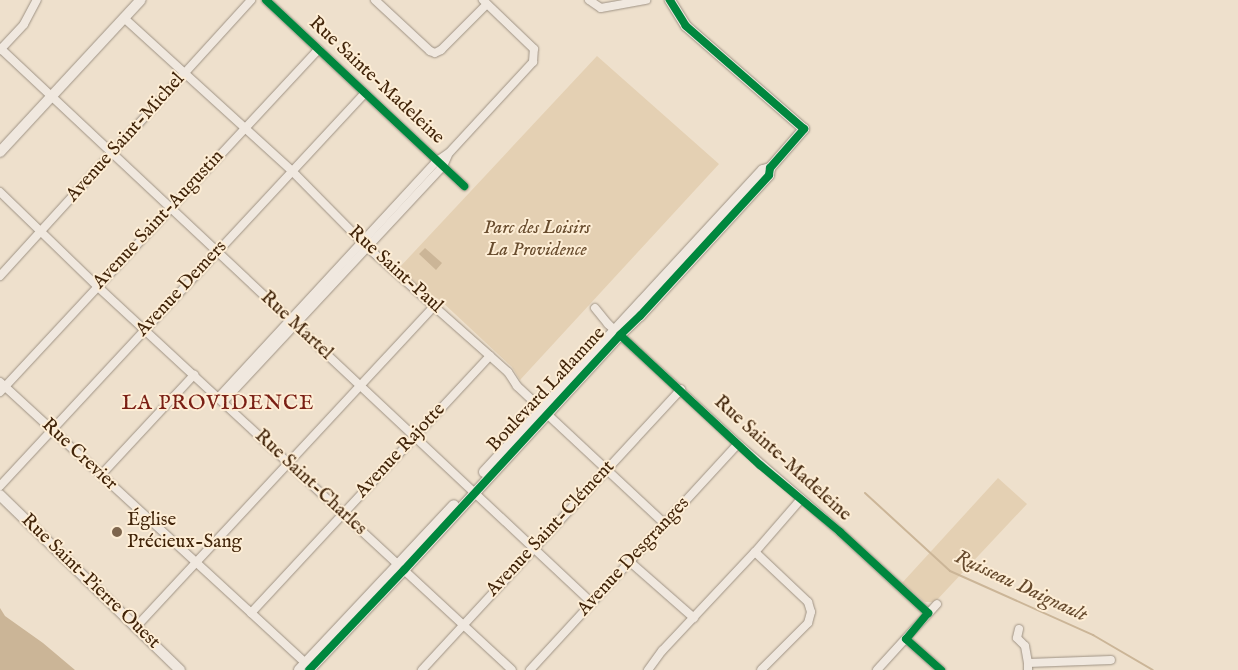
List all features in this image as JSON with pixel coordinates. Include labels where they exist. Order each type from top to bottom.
[{"type":"street","points":[[0,49],[24,24],[38,0]]},
{"type":"street","points":[[0,152],[141,0]]},
{"type":"street","name":"Avenue Saint-Michel","points":[[0,276],[251,0]]},
{"type":"street","name":"Rue Sainte-Madeleine","points":[[266,0],[464,186]]},
{"type":"street","points":[[221,400],[533,62],[534,50],[485,2],[441,50],[435,53],[430,51],[375,0]]},
{"type":"street","points":[[589,0],[601,8],[646,0]]},
{"type":"street","name":"Boulevard Laflamme","points":[[308,668],[545,411],[763,170],[770,168],[804,129],[686,26],[670,0]]},
{"type":"street","name":"Rue Saint-Paul","points":[[124,18],[292,171],[364,244],[508,372],[517,386],[665,524]]},
{"type":"street","name":"Rue Martel","points":[[0,49],[592,603]]},
{"type":"street","name":"Avenue Saint-Augustin","points":[[2,387],[319,49]]},
{"type":"street","name":"Avenue Demers","points":[[0,486],[365,93]]},
{"type":"street","name":"Rue Saint-Charles","points":[[0,192],[97,286],[512,670]]},
{"type":"street","points":[[136,627],[434,306]]},
{"type":"street","name":"Rue Sainte-Madeleine","points":[[595,308],[617,332],[738,444],[928,613]]},
{"type":"street","name":"Avenue Rajotte","points":[[251,613],[490,356]]},
{"type":"street","points":[[101,475],[194,375]]},
{"type":"street","name":"Rue Crevier","points":[[2,387],[52,430],[197,563],[308,668]]},
{"type":"street","name":"Avenue Saint-Clément","points":[[422,670],[680,389]]},
{"type":"street","name":"Avenue Desgranges","points":[[530,670],[738,444]]},
{"type":"street","name":"Rue Saint-Pierre Ouest","points":[[0,495],[180,670]]},
{"type":"street","points":[[648,670],[662,651],[755,552],[800,499]]},
{"type":"street","points":[[755,552],[808,602],[811,612],[808,622],[761,670]]},
{"type":"street","points":[[630,562],[694,618]]},
{"type":"street","points":[[877,670],[937,604]]},
{"type":"street","points":[[1019,629],[1017,638],[1025,646],[1028,666],[1111,660]]},
{"type":"street","points":[[906,639],[941,670]]},
{"type":"green space","name":"Parc des Loisirs La Providence","points":[[597,56],[719,164],[520,380],[512,367],[440,300],[423,291],[399,268]]},
{"type":"green space","points":[[998,478],[1027,504],[935,602],[925,602],[902,583]]},
{"type":"shaded area","points":[[425,248],[442,263],[436,270],[419,254]]},
{"type":"shaded area","points":[[0,608],[5,616],[43,643],[75,670],[0,670]]},
{"type":"waterway","name":"Ruisseau Daignault","points":[[865,493],[950,571],[1093,635],[1153,670]]},
{"type":"cycle path","points":[[266,0],[464,186]]},
{"type":"cycle path","points":[[309,670],[404,570],[620,335],[640,316],[769,175],[770,168],[804,129],[686,26],[670,0]]},
{"type":"cycle path","points":[[620,335],[760,465],[840,532],[928,613],[906,639],[941,670]]},
{"type":"place","name":"Église Précieux-Sang","points":[[117,532]]},
{"type":"district","name":"LA PROVIDENCE","points":[[218,404]]}]
